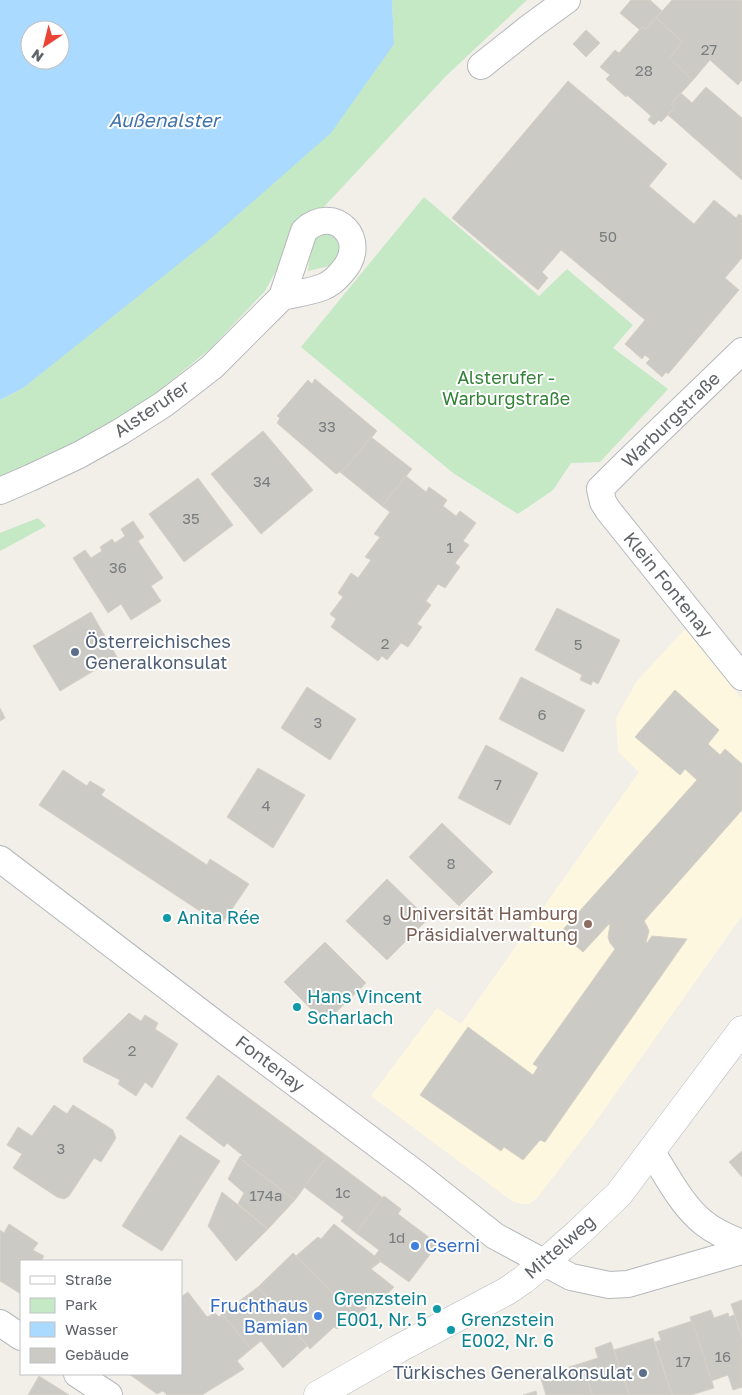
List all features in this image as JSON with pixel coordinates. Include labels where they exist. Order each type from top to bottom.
[{"type":"street","points":[[481,66],[567,0]]},
{"type":"street","name":"Alsterufer","points":[[0,491],[79,455],[164,404],[212,367],[282,297]]},
{"type":"street","name":"Warburgstraße","points":[[600,489],[742,351]]},
{"type":"street","name":"Klein Fontenay","points":[[600,489],[603,502],[608,510],[742,677]]},
{"type":"street","name":"Fontenay","points":[[0,859],[223,1030],[418,1175],[495,1236],[544,1263],[571,1277],[609,1286],[628,1284],[742,1251]]},
{"type":"street","name":"Mittelweg","points":[[318,1395],[398,1349],[507,1291],[544,1263],[619,1194],[742,1030]]},
{"type":"street","points":[[651,1151],[694,1214],[705,1224],[742,1243]]},
{"type":"street","points":[[0,1323],[20,1336]]},
{"type":"street","points":[[79,1375],[110,1395]]},
{"type":"shaded area","points":[[685,629],[742,699],[742,916],[594,1124],[537,1198],[529,1204],[521,1204],[512,1201],[371,1096],[437,1008],[461,1024],[639,772],[618,752],[616,718],[637,681]]},
{"type":"green space","points":[[392,0],[527,0],[446,76],[292,241],[265,291],[211,348],[150,398],[98,431],[63,451],[0,479],[0,400],[23,388],[394,44]]},
{"type":"green space","name":"Alsterufer - Warburgstraße","points":[[424,197],[539,296],[567,269],[633,325],[613,348],[668,389],[600,462],[571,463],[553,490],[518,514],[453,473],[301,347]]},
{"type":"green space","points":[[331,235],[341,247],[334,265],[308,271],[311,242],[316,236]]},
{"type":"green space","points":[[38,518],[46,526],[0,551],[0,533]]},
{"type":"water","name":"Außenalster","points":[[0,0],[392,0],[394,44],[331,133],[210,239],[23,388],[0,400]]},
{"type":"building","points":[[631,0],[650,0],[662,11],[645,30],[642,27],[640,30],[620,13]]},
{"type":"building","points":[[672,0],[742,0],[742,80],[738,85],[710,60],[693,80],[669,58],[683,42],[656,18]]},
{"type":"building","points":[[656,18],[683,42],[669,58],[693,80],[671,104],[675,107],[661,122],[659,120],[654,125],[648,120],[651,116],[606,79],[610,75],[600,67],[615,50],[619,53],[642,27],[645,30]]},
{"type":"building","points":[[586,30],[600,43],[586,57],[573,44]]},
{"type":"building","points":[[568,81],[667,164],[649,186],[694,224],[714,200],[736,218],[739,214],[742,216],[742,258],[725,278],[739,290],[668,374],[666,372],[662,377],[646,363],[650,359],[645,355],[642,359],[625,344],[645,320],[561,250],[542,272],[548,278],[538,290],[452,218]]},
{"type":"building","points":[[706,87],[742,118],[742,180],[668,115],[675,107],[671,104],[681,93],[692,103]]},
{"type":"building","points":[[315,379],[377,431],[345,469],[336,474],[277,423],[280,418],[277,416],[308,380],[312,384]]},
{"type":"building","points":[[263,431],[313,490],[261,534],[211,474]]},
{"type":"building","points":[[371,437],[412,469],[382,506],[340,472],[345,469]]},
{"type":"building","points":[[406,476],[426,492],[429,487],[447,500],[443,506],[456,516],[460,511],[476,523],[463,541],[469,545],[455,563],[460,567],[445,588],[438,584],[426,601],[431,605],[417,624],[422,627],[408,647],[401,643],[387,660],[382,656],[378,661],[331,627],[336,619],[330,614],[343,597],[338,593],[351,573],[358,578],[371,560],[365,557],[380,537],[374,534],[390,512],[382,506]]},
{"type":"building","points":[[198,478],[233,525],[184,562],[149,514]]},
{"type":"building","points":[[133,521],[144,537],[138,541],[163,578],[151,586],[161,601],[131,620],[121,604],[108,613],[73,558],[85,550],[91,558],[102,551],[100,547],[112,539],[115,543],[125,536],[121,529]]},
{"type":"building","points":[[557,608],[620,640],[598,684],[593,681],[591,685],[580,680],[582,675],[535,650]]},
{"type":"building","name":"Österreichisches Generalkonsulat","points":[[91,612],[117,657],[60,691],[33,646]]},
{"type":"building","points":[[521,677],[585,710],[563,752],[499,719]]},
{"type":"building","points":[[307,687],[356,719],[330,760],[281,728]]},
{"type":"building","name":"Universität Hamburg Präsidialverwaltung","points":[[675,690],[719,730],[708,744],[720,755],[725,749],[742,764],[742,810],[644,921],[649,931],[647,943],[652,936],[687,939],[545,1142],[540,1140],[523,1160],[504,1147],[501,1151],[420,1095],[468,1027],[533,1075],[538,1067],[533,1064],[615,949],[608,937],[609,924],[583,952],[560,933],[697,780],[685,769],[680,775],[635,737]]},
{"type":"building","points":[[0,708],[5,718],[0,721]]},
{"type":"building","points":[[486,745],[538,773],[510,825],[458,798]]},
{"type":"building","points":[[258,768],[305,795],[273,848],[227,817]]},
{"type":"building","points":[[63,770],[87,786],[90,781],[105,790],[101,795],[207,865],[210,859],[249,884],[221,925],[39,805]]},
{"type":"building","points":[[442,823],[493,872],[459,906],[409,857]]},
{"type":"building","points":[[387,879],[428,919],[387,960],[346,921]]},
{"type":"building","points":[[325,942],[366,983],[325,1023],[284,982]]},
{"type":"building","points":[[129,1013],[141,1021],[145,1015],[158,1023],[155,1029],[178,1044],[152,1088],[145,1082],[136,1096],[118,1084],[120,1080],[84,1062],[83,1058]]},
{"type":"building","points":[[218,1075],[327,1156],[295,1200],[239,1158],[242,1155],[227,1143],[224,1147],[186,1118]]},
{"type":"building","points":[[54,1105],[67,1114],[73,1105],[113,1130],[116,1138],[101,1162],[94,1158],[69,1196],[64,1199],[57,1197],[13,1168],[22,1154],[7,1145],[18,1127],[32,1136]]},
{"type":"building","points":[[180,1135],[220,1161],[162,1251],[122,1226]]},
{"type":"building","points":[[742,1151],[742,1177],[729,1162]]},
{"type":"building","points":[[327,1156],[383,1198],[356,1233],[341,1221],[344,1217],[304,1187]]},
{"type":"building","points":[[239,1158],[295,1200],[268,1229],[238,1204],[244,1193],[228,1179]]},
{"type":"building","points":[[222,1192],[268,1229],[236,1261],[208,1226]]},
{"type":"building","points":[[384,1196],[401,1209],[398,1214],[438,1244],[409,1282],[374,1257],[379,1250],[356,1233]]},
{"type":"building","points":[[9,1224],[38,1243],[33,1250],[44,1256],[42,1260],[20,1260],[20,1293],[0,1281],[0,1230],[4,1233]]},
{"type":"building","points":[[334,1224],[381,1261],[371,1269],[394,1287],[376,1305],[371,1302],[358,1318],[296,1256],[318,1237],[321,1239]]},
{"type":"building","points":[[293,1253],[355,1315],[337,1329],[334,1327],[310,1349],[258,1287]]},
{"type":"building","points":[[258,1287],[307,1346],[283,1368],[261,1341],[251,1349],[222,1314]]},
{"type":"building","points":[[188,1292],[207,1317],[215,1313],[219,1317],[222,1314],[251,1349],[237,1361],[244,1369],[202,1395],[167,1395],[163,1391],[157,1394],[130,1375],[182,1375],[182,1296]]},
{"type":"building","points":[[742,1300],[742,1338],[731,1304]]},
{"type":"building","points":[[711,1310],[714,1318],[728,1313],[729,1317],[734,1315],[742,1338],[742,1387],[733,1390],[728,1375],[711,1381],[690,1317]]},
{"type":"building","points":[[692,1321],[714,1388],[691,1395],[672,1395],[655,1342],[661,1340],[658,1332]]},
{"type":"building","name":"Türkisches Generalkonsulat","points":[[653,1338],[672,1395],[629,1395],[614,1350]]},
{"type":"building","points":[[611,1342],[629,1395],[592,1395],[582,1363],[598,1358],[595,1348]]},
{"type":"building","points":[[582,1363],[592,1395],[546,1395],[540,1376]]},
{"type":"building","points":[[39,1376],[69,1395],[28,1395]]},
{"type":"building","points":[[536,1391],[537,1395],[523,1395]]},
{"type":"place","name":"Österreichisches Generalkonsulat","points":[[75,652]]},
{"type":"place","name":"Anita Rée","points":[[167,918]]},
{"type":"place","name":"Universität Hamburg Präsidialverwaltung","points":[[588,924]]},
{"type":"place","name":"Hans Vincent Scharlach","points":[[297,1007]]},
{"type":"place","name":"Cserni","points":[[415,1246]]},
{"type":"place","name":"Grenzstein E001, Nr. 5","points":[[437,1309]]},
{"type":"place","name":"Fruchthaus Bamian","points":[[318,1316]]},
{"type":"place","name":"Grenzstein E002, Nr. 6","points":[[451,1330]]},
{"type":"place","name":"Türkisches Generalkonsulat","points":[[643,1373]]}]
